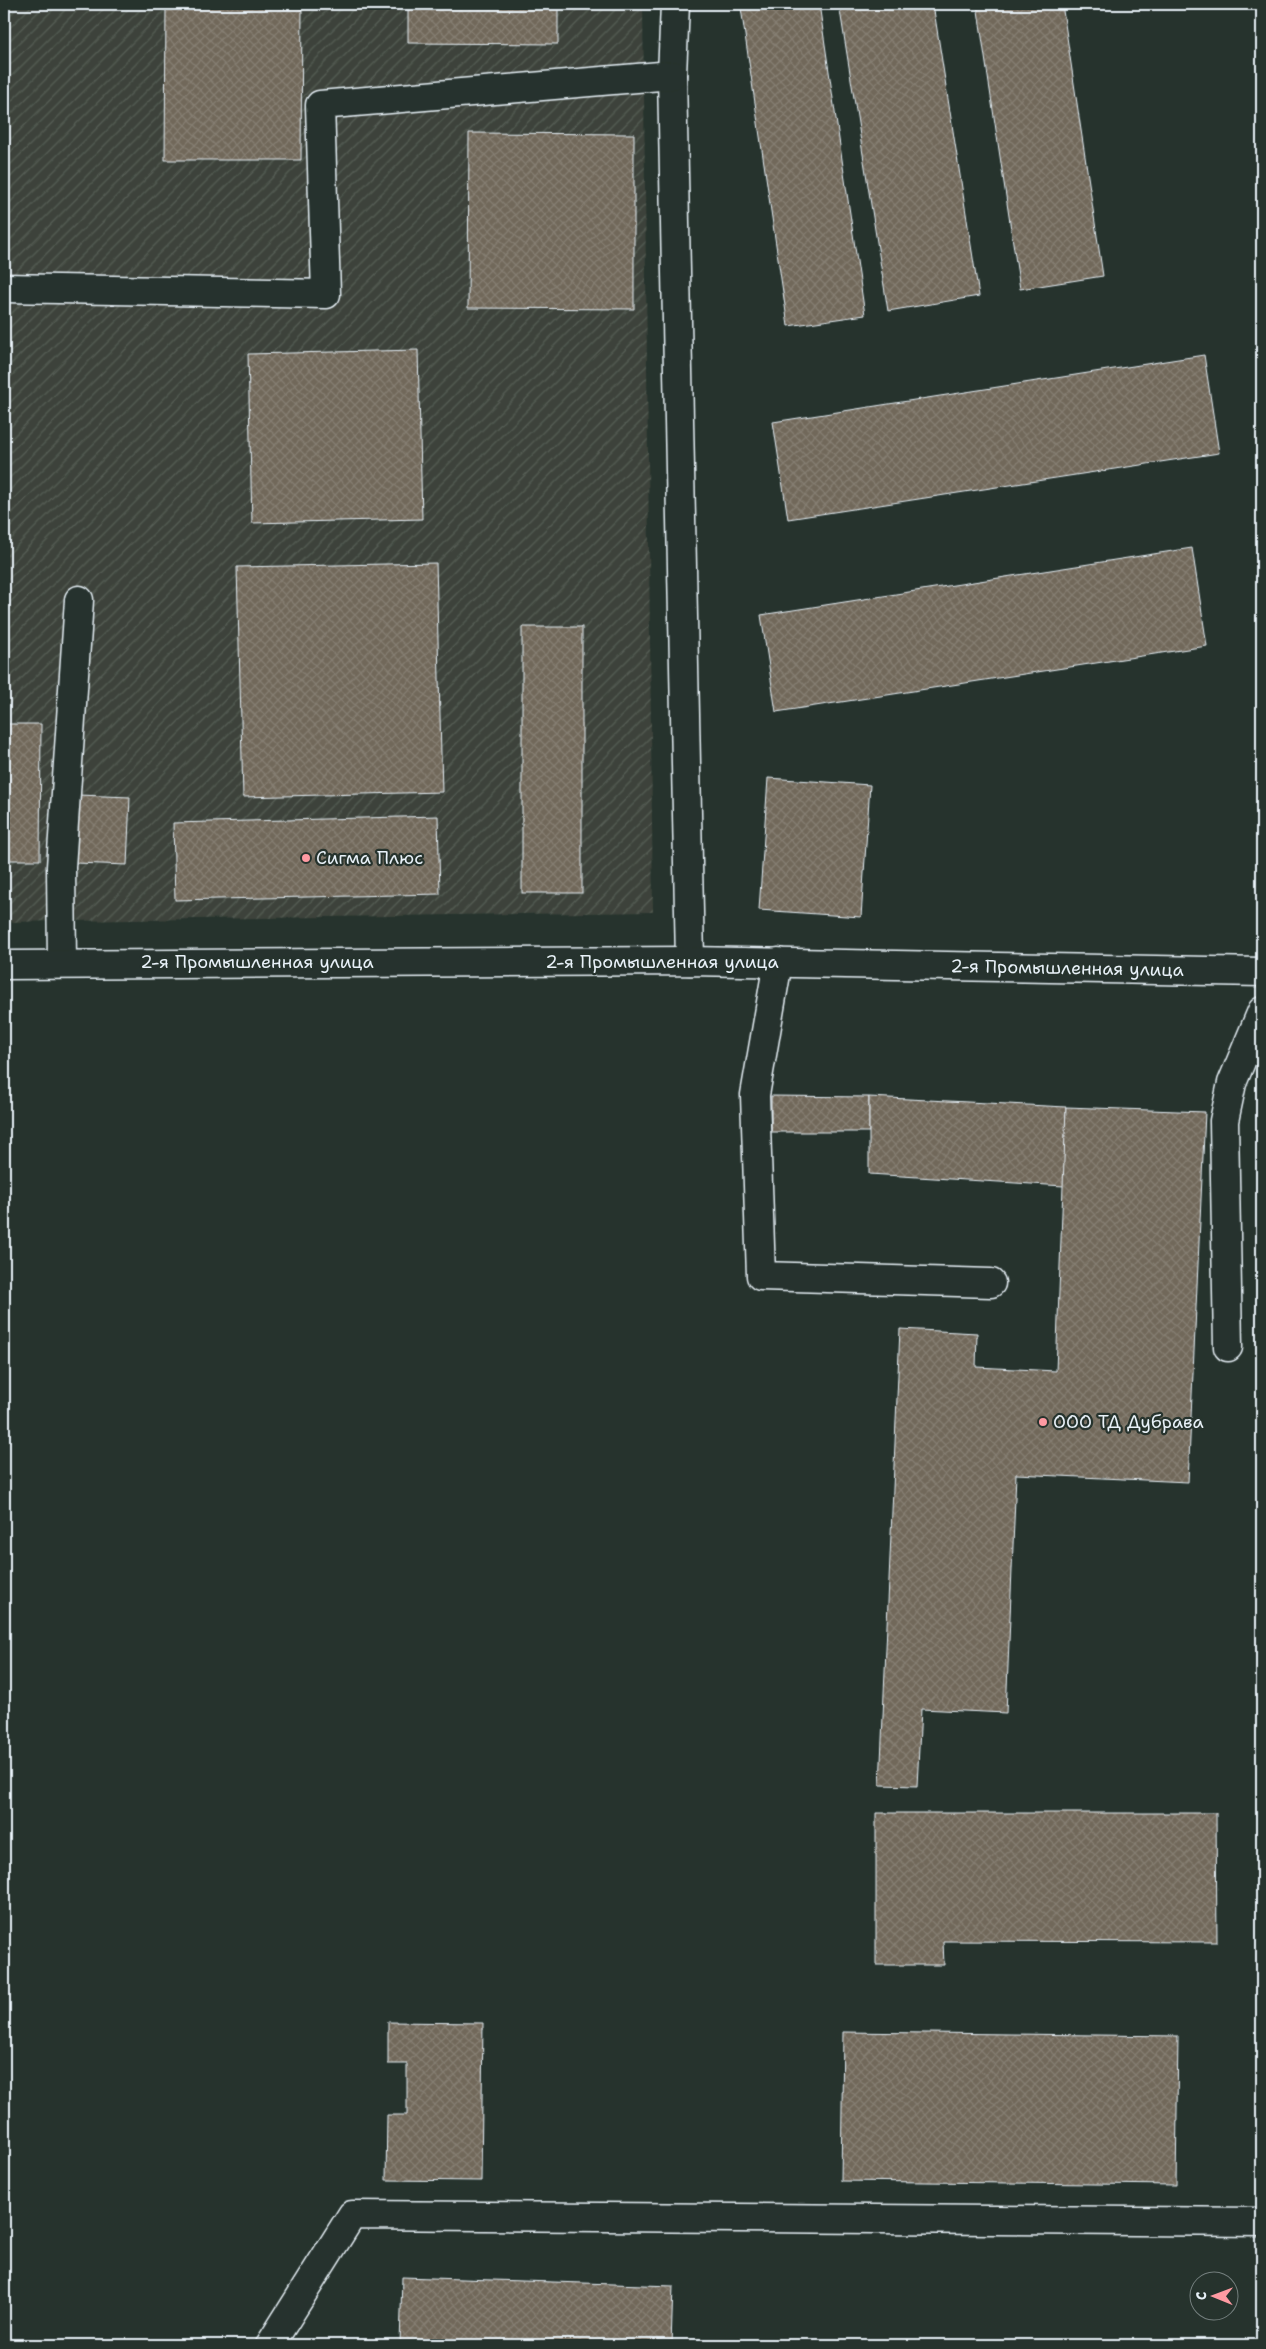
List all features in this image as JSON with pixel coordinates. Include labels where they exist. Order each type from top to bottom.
[{"type":"street","points":[[675,4],[672,75],[690,961]]},
{"type":"street","points":[[4,288],[326,294],[320,105],[672,75]]},
{"type":"street","points":[[62,963],[61,867],[79,600]]},
{"type":"street","name":"2-я Промышленная улица","points":[[4,965],[62,963],[690,961],[1262,972]]},
{"type":"street","points":[[778,962],[756,1095],[761,1276],[991,1283]]},
{"type":"street","points":[[1228,1347],[1224,1120],[1232,1083],[1262,1011]]},
{"type":"street","points":[[270,2345],[352,2215],[1262,2222]]},
{"type":"shaded area","points":[[4,4],[643,4],[653,912],[4,922]]},
{"type":"building","points":[[166,4],[302,4],[301,160],[165,160]]},
{"type":"building","points":[[408,4],[558,4],[558,44],[408,43]]},
{"type":"building","points":[[772,4],[819,4],[865,315],[788,326],[741,8]]},
{"type":"building","points":[[839,4],[933,4],[979,296],[888,311]]},
{"type":"building","points":[[977,4],[1062,4],[1103,276],[1020,289]]},
{"type":"building","points":[[469,133],[634,134],[634,309],[468,308]]},
{"type":"building","points":[[418,350],[422,519],[252,523],[248,354]]},
{"type":"building","points":[[1204,355],[1219,453],[788,519],[773,422]]},
{"type":"building","points":[[1192,548],[1207,646],[776,712],[761,615]]},
{"type":"building","points":[[436,563],[442,792],[243,797],[237,567]]},
{"type":"building","points":[[522,627],[582,627],[582,893],[522,893]]},
{"type":"building","points":[[4,724],[41,724],[40,860],[4,860]]},
{"type":"building","points":[[768,778],[870,785],[861,917],[759,910]]},
{"type":"building","points":[[78,795],[130,797],[127,865],[76,863]]},
{"type":"building","name":"Сигма Плюс","points":[[438,816],[440,894],[175,900],[173,823]]},
{"type":"building","points":[[771,1096],[869,1097],[869,1132],[771,1132]]},
{"type":"building","points":[[869,1097],[1066,1107],[1064,1186],[869,1174]]},
{"type":"building","name":"ООО ТД Дубрава","points":[[1066,1107],[1205,1112],[1188,1482],[1016,1474],[1006,1713],[921,1709],[917,1786],[880,1785],[900,1329],[977,1333],[976,1367],[1056,1371]]},
{"type":"building","points":[[876,1813],[1216,1813],[1217,1942],[943,1941],[944,1965],[876,1965]]},
{"type":"building","points":[[388,2022],[483,2023],[481,2181],[386,2180],[387,2115],[407,2115],[407,2064],[388,2064]]},
{"type":"building","points":[[843,2032],[1178,2036],[1176,2185],[841,2181]]},
{"type":"building","points":[[402,2277],[673,2286],[671,2345],[400,2345]]},
{"type":"place","name":"Сигма Плюс","points":[[306,858]]},
{"type":"place","name":"ООО ТД Дубрава","points":[[1043,1422]]}]
